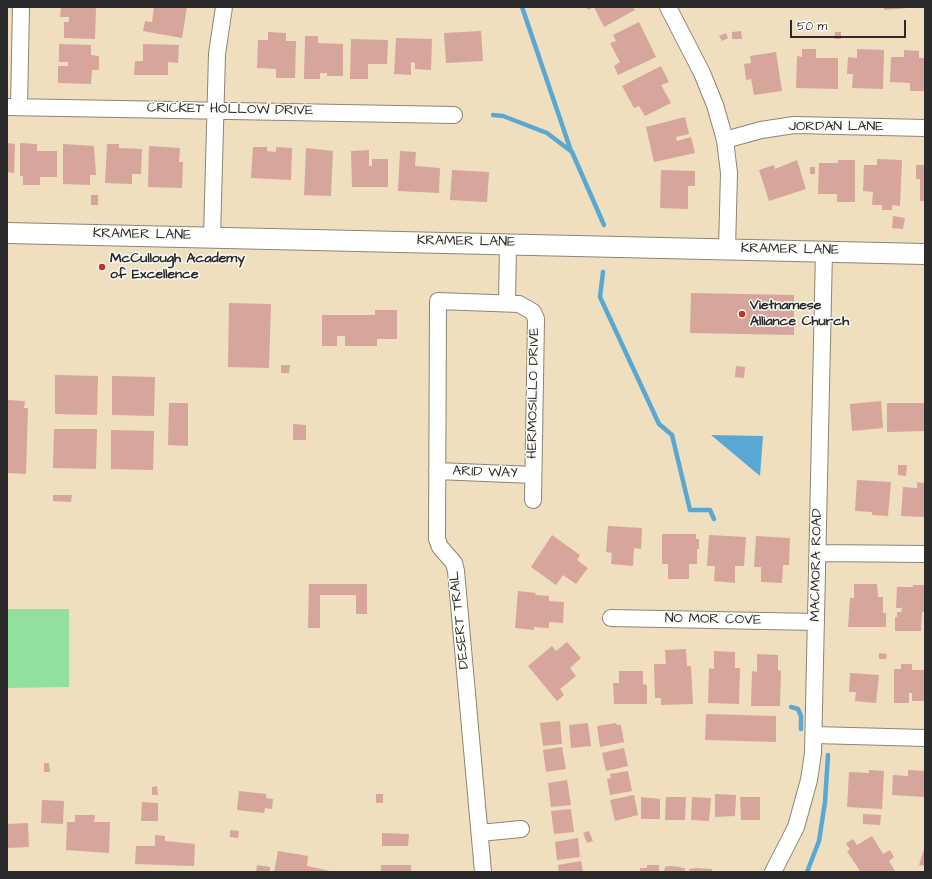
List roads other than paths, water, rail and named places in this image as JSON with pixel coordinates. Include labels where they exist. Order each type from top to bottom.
[{"type":"street","points":[[13,107],[21,7]]},
{"type":"street","points":[[212,237],[217,54],[224,7]]},
{"type":"street","points":[[668,7],[702,73],[715,105],[725,140],[729,173],[726,249]]},
{"type":"street","name":"CRICKET HOLLOW DRIVE","points":[[13,107],[454,115]]},
{"type":"street","name":"JORDAN LANE","points":[[725,140],[761,130],[794,125],[925,128]]},
{"type":"street","name":"KRAMER LANE","points":[[7,233],[508,243],[925,254]]},
{"type":"street","points":[[507,304],[508,243]]},
{"type":"street","name":"MACMORA ROAD","points":[[773,872],[796,827],[803,804],[811,766],[814,735],[824,251]]},
{"type":"street","name":"HERMOSILLO DRIVE","points":[[438,301],[519,304],[533,312],[536,319],[532,475],[533,500]]},
{"type":"street","name":"DESERT TRAIL","points":[[438,301],[436,539],[440,547],[454,563],[456,572],[483,872]]},
{"type":"street","name":"ARID WAY","points":[[437,472],[532,475]]},
{"type":"street","points":[[818,553],[925,554]]},
{"type":"street","name":"NO MOR COVE","points":[[610,618],[816,622]]},
{"type":"street","points":[[814,735],[925,738]]},
{"type":"street","points":[[480,833],[521,829]]},
{"type":"water","points":[[711,435],[763,436],[760,476]]},
{"type":"waterway","points":[[522,7],[571,151]]},
{"type":"waterway","points":[[493,115],[503,116],[547,133],[572,152],[604,225]]},
{"type":"waterway","points":[[603,272],[600,297],[659,424],[672,435],[690,510],[710,510],[714,519]]},
{"type":"waterway","points":[[791,707],[798,709],[801,716],[801,729]]},
{"type":"waterway","points":[[807,872],[819,841],[825,802],[828,755]]},
{"type":"place","name":"McCullough Academy of Excellence","points":[[102,267]]},
{"type":"place","name":"Vietnamese Alliance Church","points":[[742,314]]}]
